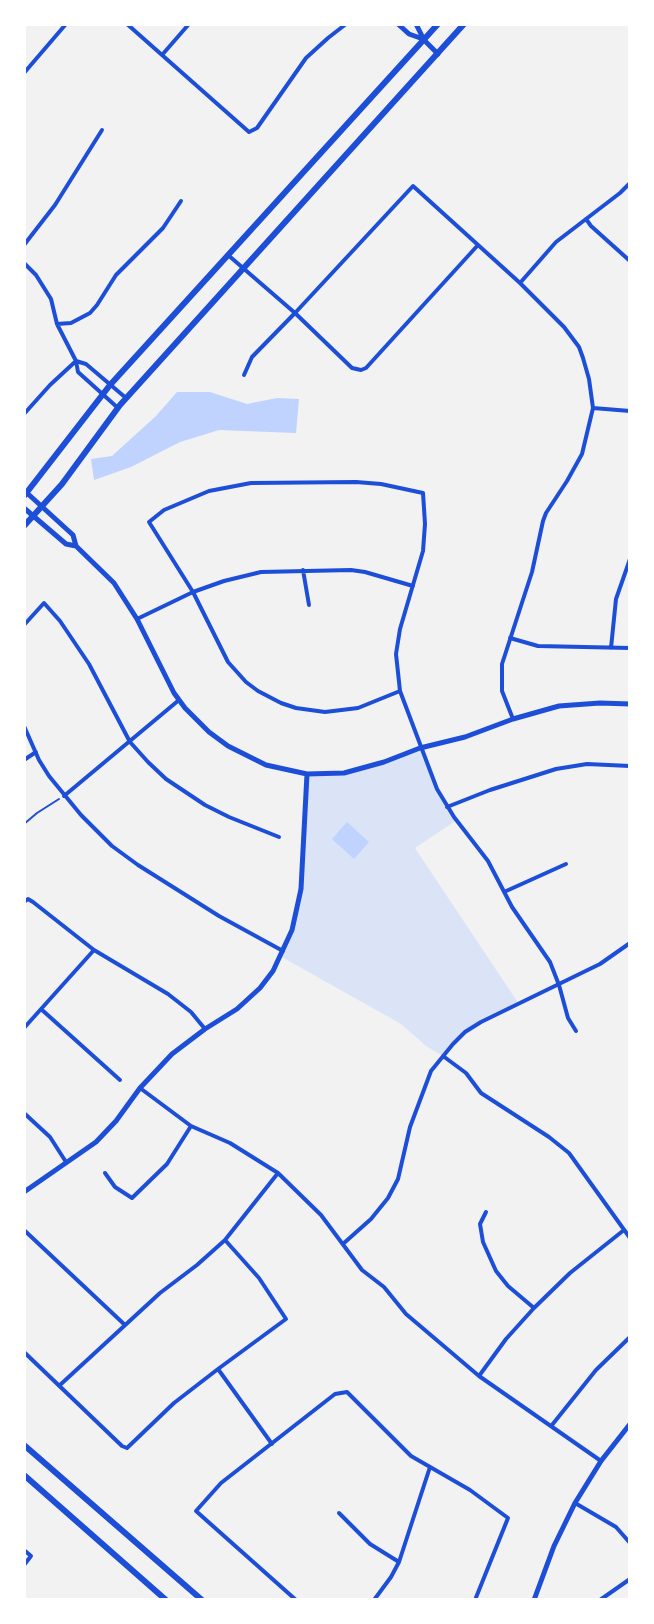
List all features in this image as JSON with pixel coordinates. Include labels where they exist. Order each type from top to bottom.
[{"type":"main road","points":[[25,494],[110,385],[438,24]]},
{"type":"main road","points":[[24,526],[62,484],[126,398],[464,24]]},
{"type":"main road","points":[[24,1445],[202,1600]]},
{"type":"main road","points":[[24,1475],[166,1600]]},
{"type":"street","points":[[24,73],[66,24]]},
{"type":"street","points":[[127,24],[249,132],[257,128],[306,58],[346,24]]},
{"type":"street","points":[[162,55],[189,24]]},
{"type":"street","points":[[398,24],[409,34],[424,40]]},
{"type":"street","points":[[416,24],[424,40],[438,54]]},
{"type":"street","points":[[24,245],[55,205],[102,130]]},
{"type":"street","points":[[520,283],[556,242],[630,183]]},
{"type":"street","points":[[244,375],[252,357],[413,186],[564,327],[579,347],[588,369],[593,408],[582,454],[546,513],[532,572],[502,664],[502,691],[513,719]]},
{"type":"street","points":[[57,324],[71,323],[90,313],[116,275],[163,228],[181,201]]},
{"type":"street","points":[[586,219],[630,261]]},
{"type":"street","points":[[228,255],[352,368],[361,370],[478,245]]},
{"type":"street","points":[[24,263],[51,299],[57,324],[76,361],[78,372],[118,408]]},
{"type":"street","points":[[76,361],[86,364],[126,398]]},
{"type":"street","points":[[24,414],[76,361]]},
{"type":"street","points":[[593,408],[630,411]]},
{"type":"street","points":[[400,691],[358,708],[315,712],[281,703],[246,682],[228,662],[193,592],[149,522],[164,510],[209,491],[251,483],[356,482],[423,493],[423,551],[400,629],[396,654],[400,691],[437,789],[488,861],[504,892],[550,962],[568,1018],[576,1031]]},
{"type":"street","points":[[25,494],[73,535],[76,546],[114,583],[137,619],[179,700],[209,732],[228,746],[266,765],[317,775],[356,770],[559,706],[630,704]]},
{"type":"street","points":[[24,508],[66,544],[76,546]]},
{"type":"street","points":[[611,648],[616,599],[630,559]]},
{"type":"street","points":[[303,570],[309,605]]},
{"type":"street","points":[[137,619],[193,592],[261,572],[351,570],[413,586]]},
{"type":"street","points":[[24,625],[44,603],[89,664],[130,742],[166,779],[229,817],[279,837]]},
{"type":"street","points":[[510,638],[538,646],[630,648]]},
{"type":"street","points":[[64,796],[179,700]]},
{"type":"street","points":[[24,726],[49,776],[112,846],[247,932],[283,951]]},
{"type":"street","points":[[24,760],[36,752]]},
{"type":"street","points":[[447,807],[556,769],[587,764],[630,766]]},
{"type":"street","points":[[24,1192],[96,1142],[172,1054],[237,1009],[273,971],[292,930],[301,889],[307,774]]},
{"type":"street","points":[[504,892],[566,864]]},
{"type":"street","points":[[26,900],[94,950],[168,994],[191,1012],[205,1029]]},
{"type":"street","points":[[344,1244],[388,1198],[398,1179],[410,1127],[431,1071],[465,1032],[600,964],[630,943]]},
{"type":"street","points":[[24,1028],[94,950]]},
{"type":"street","points":[[41,1009],[120,1080]]},
{"type":"street","points":[[443,1056],[466,1073],[481,1093],[569,1153],[630,1238]]},
{"type":"street","points":[[140,1088],[191,1126],[230,1143],[278,1173],[321,1215],[362,1270],[384,1287],[406,1314],[479,1376],[601,1461]]},
{"type":"street","points":[[24,1113],[50,1137],[67,1164]]},
{"type":"street","points":[[105,1173],[115,1187],[132,1198],[167,1164],[191,1126]]},
{"type":"street","points":[[60,1386],[160,1293],[225,1240],[278,1173]]},
{"type":"street","points":[[486,1212],[480,1224],[483,1242],[496,1271],[534,1308]]},
{"type":"street","points":[[24,1230],[125,1325]]},
{"type":"street","points":[[479,1376],[534,1308],[570,1273],[624,1230]]},
{"type":"street","points":[[24,1352],[127,1448],[174,1403],[286,1319],[259,1278],[225,1240]]},
{"type":"street","points":[[552,1425],[596,1370],[630,1337]]},
{"type":"street","points":[[218,1369],[272,1444]]},
{"type":"street","points":[[296,1600],[196,1511],[221,1483],[335,1394],[347,1392],[411,1456],[459,1482],[508,1518],[475,1600]]},
{"type":"street","points":[[534,1600],[554,1546],[575,1503],[601,1461],[630,1424]]},
{"type":"street","points":[[374,1600],[399,1562],[430,1467]]},
{"type":"street","points":[[575,1503],[616,1527],[630,1543]]},
{"type":"street","points":[[339,1513],[370,1544],[399,1562]]},
{"type":"street","points":[[24,1550],[31,1556],[24,1565]]},
{"type":"street","points":[[600,1600],[630,1579]]},
{"type":"path","points":[[24,824],[64,796]]},
{"type":"shaded area","points":[[420,748],[437,789],[457,820],[415,848],[519,1004],[465,1032],[443,1056],[401,1024],[280,956],[298,908],[307,774],[343,773]]},
{"type":"water","points":[[177,392],[210,392],[247,404],[277,398],[299,399],[296,433],[219,430],[180,442],[131,467],[94,480],[91,459],[112,456]]},
{"type":"water","points":[[347,822],[369,842],[354,859],[332,839]]}]
